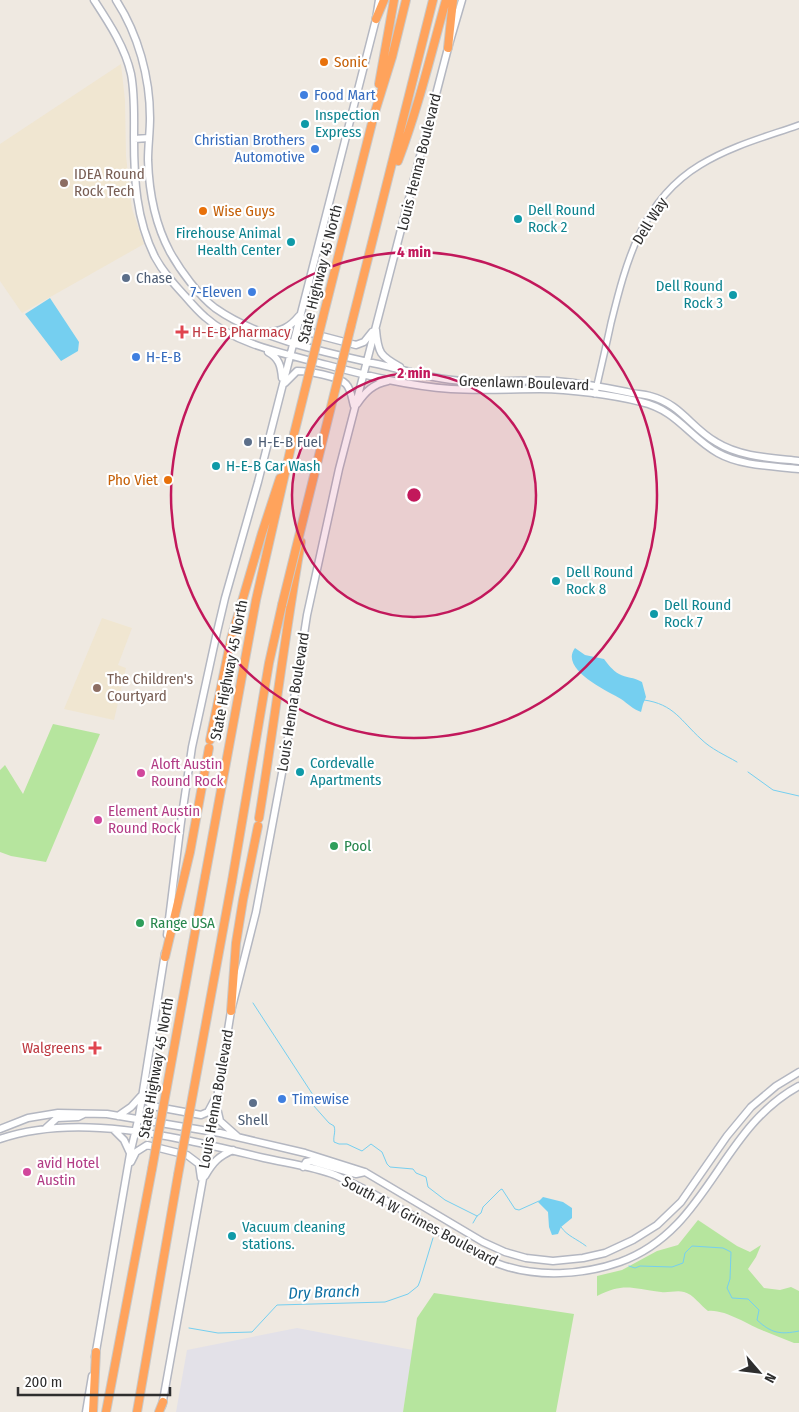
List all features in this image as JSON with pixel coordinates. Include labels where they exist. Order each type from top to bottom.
[{"type":"highway","points":[[376,19],[384,0]]},
{"type":"highway","points":[[374,115],[394,0]]},
{"type":"highway","name":"State Highway 45 North","points":[[106,1412],[256,600],[323,317],[374,115],[392,57],[406,0]]},
{"type":"highway","points":[[138,1412],[178,1175],[270,663],[286,606],[308,498],[433,0]]},
{"type":"highway","points":[[387,188],[408,136],[446,0]]},
{"type":"highway","points":[[448,48],[453,0]]},
{"type":"highway","points":[[165,957],[190,852],[231,640],[243,595],[294,434]]},
{"type":"highway","points":[[231,1011],[232,974],[237,934],[271,747],[286,606]]},
{"type":"highway","points":[[93,1412],[96,1352]]},
{"type":"highway","points":[[160,1412],[163,1402]]},
{"type":"main road","name":"Greenlawn Boulevard","points":[[94,0],[117,36],[130,73],[134,100],[134,180],[143,229],[156,258],[170,280],[206,319],[234,336],[256,346],[391,381],[450,389],[542,389],[595,394],[638,401],[663,410],[678,420],[708,447],[725,456],[754,463],[799,469]]},
{"type":"main road","name":"Greenlawn Boulevard","points":[[116,0],[132,27],[147,81],[150,116],[148,159],[150,193],[161,234],[183,272],[214,307],[261,332],[293,342],[432,377],[467,381],[556,381],[597,386],[653,397],[669,404],[685,415],[714,441],[724,446],[748,454],[799,462]]},
{"type":"main road","points":[[86,1412],[165,957],[176,855],[192,747],[225,598],[258,482],[376,19],[379,0]]},
{"type":"main road","name":"Louis Henna Boulevard","points":[[163,1402],[212,1132],[231,1011],[256,912],[285,757],[307,615],[339,469],[366,361],[462,0]]},
{"type":"main road","points":[[134,139],[149,138]]},
{"type":"main road","points":[[300,315],[314,334],[356,345],[364,342],[376,326]]},
{"type":"main road","points":[[261,332],[276,332],[293,324],[300,315]]},
{"type":"main road","points":[[376,326],[380,353],[387,360],[408,371]]},
{"type":"main road","points":[[256,346],[274,356],[280,363],[282,387]]},
{"type":"main road","points":[[282,387],[289,377],[297,371],[307,371],[341,380],[347,385],[355,407]]},
{"type":"main road","points":[[355,407],[365,392],[371,387],[391,381]]},
{"type":"main road","points":[[450,389],[459,388],[467,381]]},
{"type":"main road","name":"South A W Grimes Boulevard","points":[[0,1129],[36,1117],[58,1113],[85,1113],[138,1118],[212,1132],[313,1155],[365,1172],[483,1242],[505,1252],[526,1258],[553,1261],[583,1258],[605,1253],[622,1246],[658,1225],[681,1202],[726,1136],[751,1107],[776,1086],[799,1072]]},
{"type":"main road","name":"South A W Grimes Boulevard","points":[[0,1139],[46,1128],[114,1130],[135,1132],[233,1150],[332,1174],[376,1194],[477,1254],[498,1264],[520,1270],[546,1273],[574,1272],[601,1268],[641,1252],[668,1233],[683,1219],[702,1196],[728,1154],[751,1123],[774,1103],[799,1086]]},
{"type":"main road","points":[[142,1095],[152,1106],[201,1115],[208,1112],[218,1092]]},
{"type":"main road","points":[[118,1116],[142,1095]]},
{"type":"main road","points":[[216,1106],[220,1121],[239,1138]]},
{"type":"main road","points":[[46,1128],[57,1118],[78,1117],[85,1113]]},
{"type":"main road","points":[[114,1130],[124,1140],[130,1154]]},
{"type":"main road","points":[[128,1168],[136,1152],[148,1145],[187,1155],[198,1164],[202,1181]]},
{"type":"main road","points":[[202,1181],[213,1162],[233,1150]]},
{"type":"main road","points":[[304,1167],[306,1162],[312,1161],[356,1174],[365,1172]]},
{"type":"street","name":"Dell Way","points":[[595,394],[628,257],[639,233],[656,206],[672,187],[699,165],[729,149],[799,125]]},
{"type":"shaded area","name":"IDEA Round Rock Tech","points":[[121,64],[125,100],[126,156],[132,209],[144,244],[22,313],[0,281],[0,144]]},
{"type":"shaded area","name":"The Children's Courtyard","points":[[102,618],[132,628],[118,665],[126,668],[114,720],[64,709]]},
{"type":"shaded area","points":[[297,1328],[413,1350],[403,1412],[176,1412],[187,1350]]},
{"type":"green space","points":[[53,724],[100,734],[46,862],[11,856],[0,852],[0,770],[5,765],[23,794]]},
{"type":"green space","points":[[698,1220],[737,1246],[750,1252],[761,1245],[748,1269],[764,1288],[780,1290],[791,1287],[799,1291],[799,1343],[794,1343],[764,1331],[722,1312],[708,1311],[694,1298],[684,1292],[622,1288],[597,1296],[597,1276],[622,1270],[657,1251],[678,1245]]},
{"type":"green space","points":[[434,1293],[574,1314],[556,1412],[403,1412],[417,1318]]},
{"type":"water","points":[[50,298],[79,342],[78,351],[61,361],[25,314]]},
{"type":"water","points":[[575,648],[585,655],[604,659],[619,674],[642,682],[646,697],[641,712],[596,685],[579,671],[573,664],[572,656]]},
{"type":"water","points":[[543,1197],[563,1202],[572,1208],[572,1218],[561,1227],[558,1234],[552,1235],[549,1227],[548,1212],[538,1202]]},
{"type":"waterway","points":[[644,700],[670,709],[705,743],[737,762]]},
{"type":"waterway","points":[[748,772],[773,790],[799,796]]},
{"type":"waterway","points":[[253,1003],[313,1095],[313,1105],[334,1126],[334,1142],[347,1144],[362,1151],[371,1144],[382,1152],[390,1167],[413,1169],[416,1173],[426,1177],[428,1187],[445,1200],[477,1216]]},
{"type":"waterway","name":"Dry Branch","points":[[473,1223],[483,1207],[502,1189],[515,1209],[519,1210],[539,1201]]},
{"type":"waterway","name":"Dry Branch","points":[[561,1227],[569,1235],[586,1246]]},
{"type":"waterway","name":"Dry Branch","points":[[189,1328],[218,1333],[252,1332],[277,1305],[385,1302],[408,1294],[418,1286],[433,1238]]},
{"type":"waterway","name":"Dry Branch","points":[[629,1266],[635,1268],[640,1266],[672,1267],[683,1263],[685,1253],[692,1246],[723,1248],[731,1252],[730,1279],[727,1288],[732,1298],[748,1299],[759,1310],[757,1320],[771,1330],[781,1333],[799,1331]]},
{"type":"place","name":"Sonic","points":[[324,62]]},
{"type":"place","name":"Food Mart","points":[[304,95]]},
{"type":"place","name":"Inspection Express","points":[[305,124]]},
{"type":"place","name":"Christian Brothers Automotive","points":[[315,149]]},
{"type":"place","name":"IDEA Round Rock Tech","points":[[64,183]]},
{"type":"place","name":"Wise Guys","points":[[203,211]]},
{"type":"place","name":"Dell Round Rock 2","points":[[518,219]]},
{"type":"place","name":"Firehouse Animal Health Center","points":[[291,242]]},
{"type":"place","name":"Chase","points":[[126,278]]},
{"type":"place","name":"7-Eleven","points":[[252,292]]},
{"type":"place","name":"Dell Round Rock 3","points":[[733,295]]},
{"type":"place","name":"H-E-B Pharmacy","points":[[182,332]]},
{"type":"place","name":"H-E-B","points":[[136,357]]},
{"type":"place","name":"H-E-B Fuel","points":[[248,442]]},
{"type":"place","name":"H-E-B Car Wash","points":[[216,466]]},
{"type":"place","name":"Pho Viet","points":[[168,480]]},
{"type":"place","name":"Dell Round Rock 8","points":[[556,581]]},
{"type":"place","name":"Dell Round Rock 7","points":[[654,614]]},
{"type":"place","name":"The Children's Courtyard","points":[[97,688]]},
{"type":"place","name":"Cordevalle Apartments","points":[[300,772]]},
{"type":"place","name":"Aloft Austin Round Rock","points":[[141,773]]},
{"type":"place","name":"Element Austin Round Rock","points":[[98,820]]},
{"type":"place","name":"Pool","points":[[334,846]]},
{"type":"place","name":"Range USA","points":[[140,923]]},
{"type":"place","name":"Walgreens","points":[[95,1048]]},
{"type":"place","name":"Timewise","points":[[282,1099]]},
{"type":"place","name":"Shell","points":[[253,1103]]},
{"type":"place","name":"avid Hotel Austin","points":[[27,1172]]},
{"type":"place","name":"Vacuum cleaning stations.","points":[[232,1236]]}]
